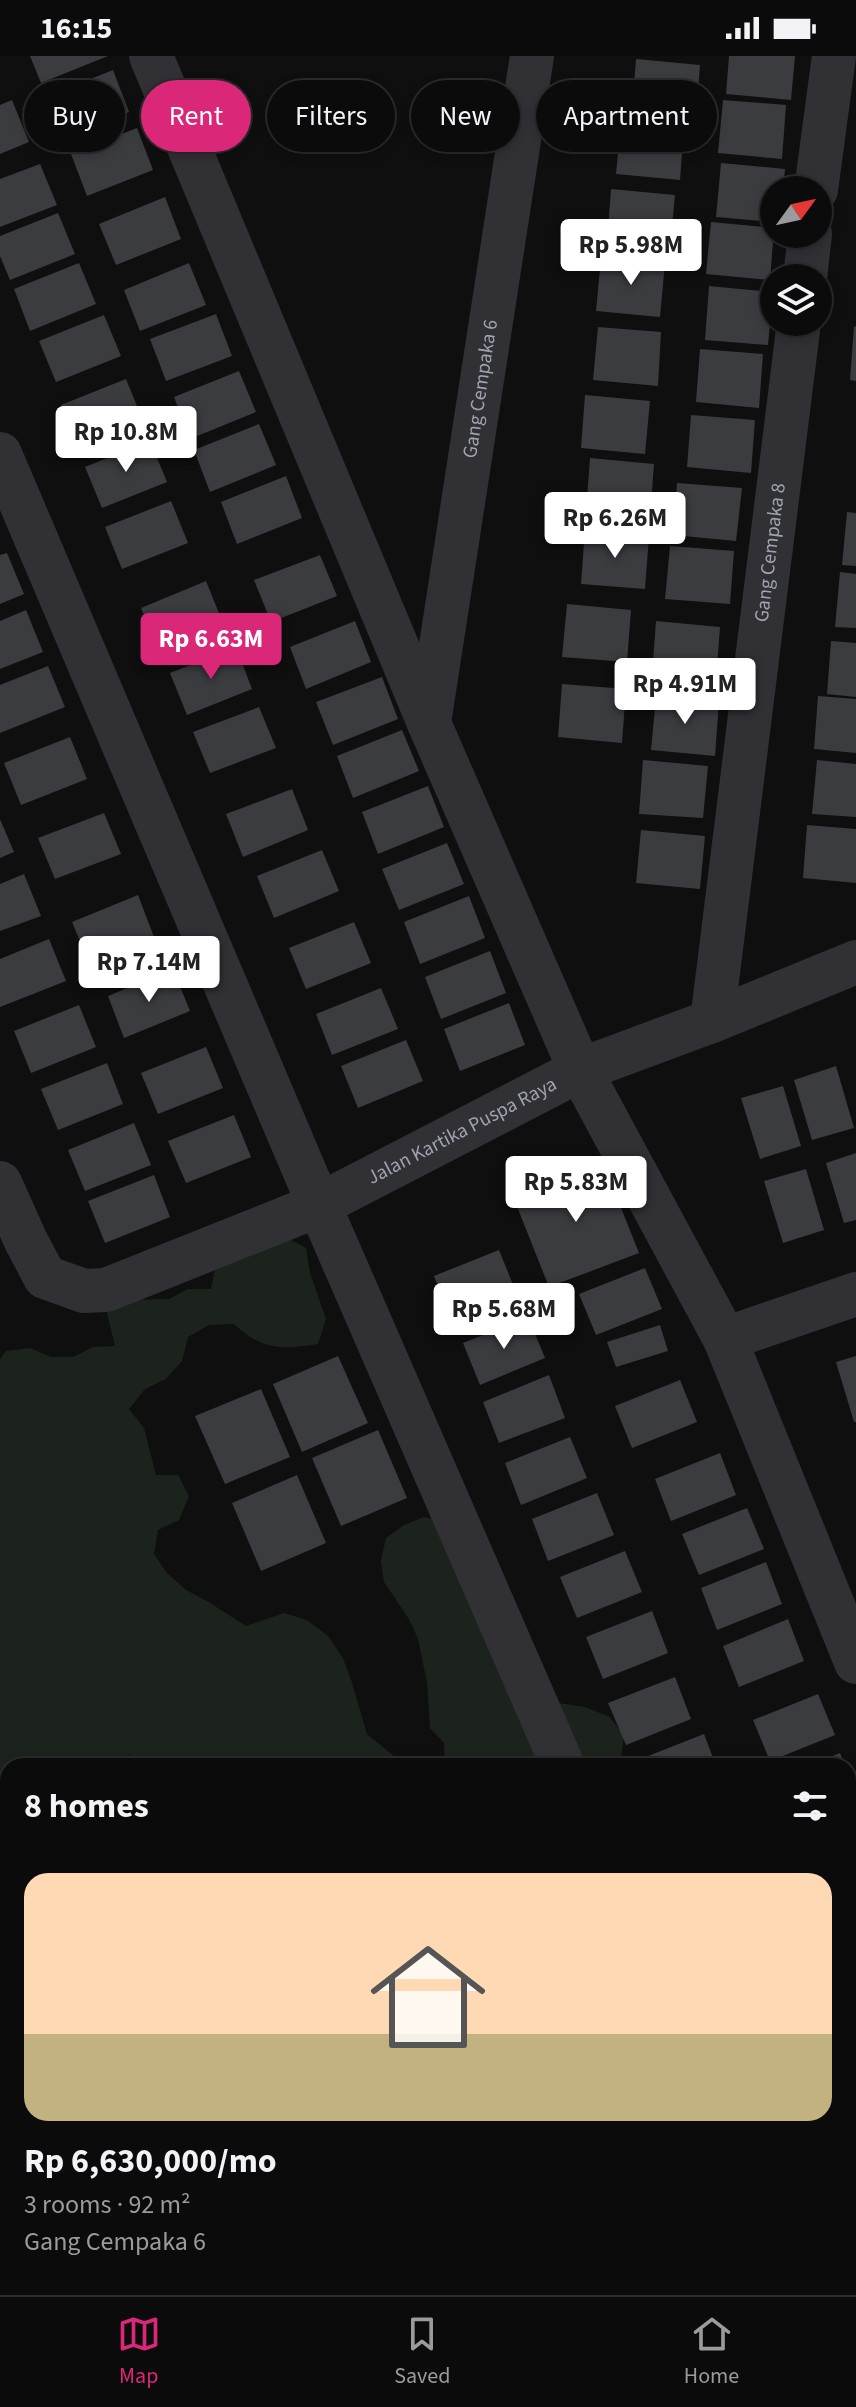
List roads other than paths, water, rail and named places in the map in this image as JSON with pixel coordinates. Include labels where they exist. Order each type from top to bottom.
[{"type":"street","points":[[151,56],[429,723],[580,1070],[725,1339],[840,1580],[856,1662]]},
{"type":"street","name":"Gang Cempaka 6","points":[[429,723],[532,56]]},
{"type":"street","points":[[818,176],[834,56]]},
{"type":"street","name":"Gang Cempaka 8","points":[[712,1021],[797,336]]},
{"type":"street","points":[[0,454],[319,1205],[560,1758]]},
{"type":"street","name":"Jalan Kartika Puspa Raya","points":[[0,1183],[45,1277],[84,1291],[106,1290],[319,1205],[580,1070],[712,1021],[856,962]]},
{"type":"street","points":[[725,1339],[856,1294]]}]
